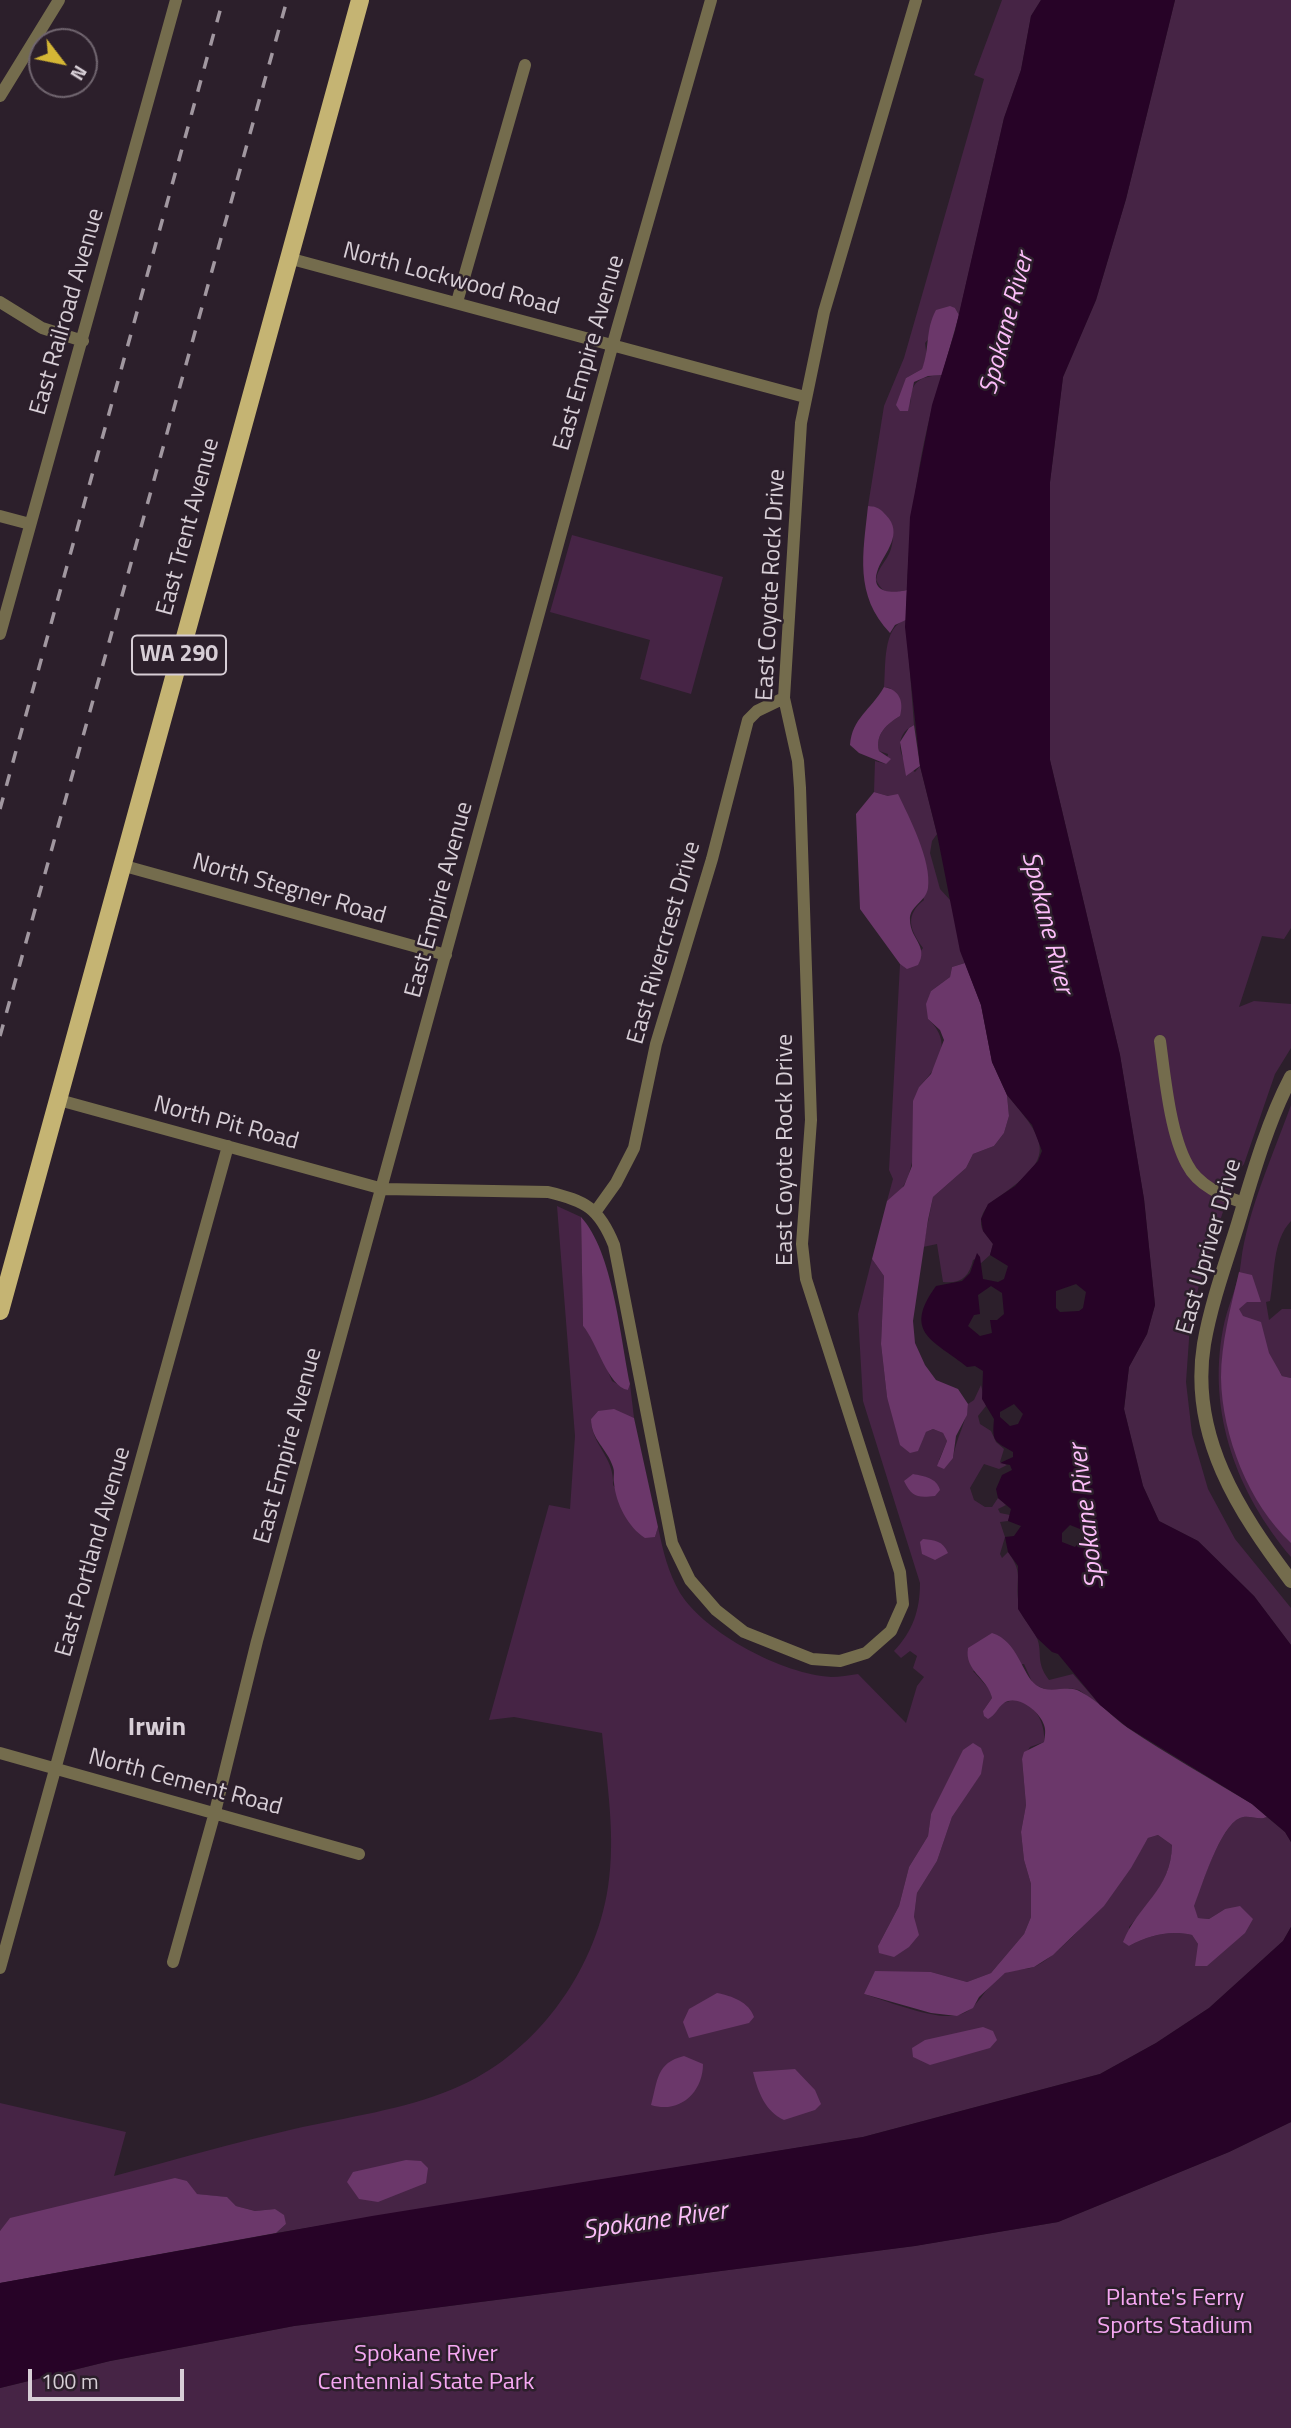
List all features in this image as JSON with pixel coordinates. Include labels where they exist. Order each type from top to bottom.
[{"type":"main road","name":"East Trent Avenue","points":[[0,1311],[360,0]]},
{"type":"street","points":[[0,96],[59,0]]},
{"type":"street","name":"East Railroad Avenue","points":[[0,634],[176,0]]},
{"type":"street","name":"East Empire Avenue","points":[[173,1962],[215,1812],[257,1641],[612,347],[711,0]]},
{"type":"street","name":"East Coyote Rock Drive","points":[[596,1211],[614,1245],[672,1543],[690,1580],[716,1610],[744,1632],[812,1659],[840,1661],[866,1653],[891,1631],[903,1604],[900,1572],[806,1279],[802,1244],[811,1120],[800,788],[798,761],[784,698],[805,397],[824,312],[916,0]]},
{"type":"street","points":[[457,302],[526,65]]},
{"type":"street","name":"North Lockwood Road","points":[[288,258],[805,397]]},
{"type":"street","points":[[0,302],[43,328],[83,341]]},
{"type":"street","points":[[0,516],[30,524]]},
{"type":"street","name":"East Rivercrest Drive","points":[[596,1211],[616,1183],[634,1148],[656,1044],[712,859],[748,720],[757,711],[784,698]]},
{"type":"street","name":"North Stegner Road","points":[[121,864],[446,955]]},
{"type":"street","points":[[1160,1041],[1170,1108],[1187,1165],[1217,1194],[1244,1203]]},
{"type":"street","name":"East Upriver Drive","points":[[1291,1077],[1244,1203],[1209,1318],[1202,1373],[1209,1433],[1227,1487],[1248,1523],[1291,1581]]},
{"type":"street","name":"North Pit Road","points":[[59,1100],[383,1189]]},
{"type":"street","name":"East Portland Avenue","points":[[0,1968],[228,1146]]},
{"type":"street","points":[[383,1189],[548,1192],[574,1198],[596,1211]]},
{"type":"street","name":"North Cement Road","points":[[0,1753],[359,1854]]},
{"type":"green space","points":[[1002,0],[1041,0],[1031,16],[1021,70],[1004,118],[959,315],[955,308],[925,343],[927,358],[922,369],[906,378],[911,405],[912,391],[917,382],[942,375],[927,428],[917,481],[907,590],[888,593],[876,580],[892,547],[892,531],[882,511],[868,506],[884,406],[904,358],[984,79],[974,75]]},
{"type":"green space","points":[[1175,0],[1291,0],[1291,928],[1284,939],[1262,936],[1239,1007],[1254,1001],[1291,1004],[1291,1048],[1275,1074],[1244,1164],[1235,1175],[1199,1285],[1190,1325],[1186,1382],[1192,1434],[1208,1489],[1235,1539],[1291,1608],[1291,1645],[1254,1596],[1198,1541],[1159,1521],[1143,1486],[1124,1409],[1129,1367],[1147,1334],[1155,1305],[1144,1199],[1120,1055],[1050,760],[1050,482],[1063,377],[1096,300],[1126,199]]},
{"type":"green space","points":[[572,535],[723,577],[691,694],[640,679],[650,640],[550,612]]},
{"type":"green space","points":[[906,620],[914,725],[903,735],[900,748],[909,767],[915,772],[920,766],[937,834],[932,841],[930,853],[940,889],[951,901],[965,963],[952,967],[950,977],[931,991],[928,1019],[940,1036],[941,1053],[933,1070],[919,1087],[914,1151],[906,1182],[898,1194],[887,1201],[893,1179],[889,1170],[900,964],[908,968],[923,948],[911,923],[914,911],[924,900],[888,796],[874,792],[875,761],[886,764],[888,754],[879,751],[880,735],[900,716],[890,688],[884,687],[887,649],[893,630]]},
{"type":"green space","points":[[1007,1095],[1037,1137],[1040,1148],[1038,1159],[1031,1170],[990,1203],[983,1213],[982,1228],[993,1244],[990,1255],[980,1264],[980,1257],[973,1260],[963,1278],[955,1282],[943,1282],[937,1244],[923,1247],[933,1197],[966,1168],[973,1154],[994,1146],[1004,1133],[1009,1116]]},
{"type":"green space","points":[[1291,1105],[1291,1221],[1280,1238],[1270,1301],[1266,1302],[1269,1320],[1282,1309],[1291,1309],[1291,1378],[1282,1376],[1280,1372],[1291,1437],[1291,1557],[1255,1506],[1231,1450],[1219,1391],[1219,1360],[1223,1329],[1238,1279],[1249,1223]]},
{"type":"green space","points":[[557,1206],[581,1217],[583,1326],[594,1338],[612,1381],[628,1390],[630,1384],[634,1418],[598,1411],[591,1419],[592,1428],[613,1475],[613,1485],[655,1537],[658,1527],[666,1561],[680,1593],[708,1623],[727,1637],[769,1660],[812,1674],[831,1677],[858,1674],[906,1723],[917,1686],[924,1677],[913,1668],[917,1656],[910,1651],[901,1658],[894,1651],[914,1620],[920,1583],[863,1401],[858,1314],[872,1259],[884,1276],[881,1344],[887,1397],[921,1442],[926,1432],[933,1429],[943,1433],[947,1441],[939,1460],[953,1458],[968,1404],[974,1400],[981,1385],[986,1406],[978,1416],[980,1424],[991,1431],[996,1442],[1004,1449],[1000,1462],[1007,1465],[999,1469],[984,1464],[970,1488],[974,1500],[985,1507],[992,1507],[998,1498],[1006,1505],[998,1509],[1000,1513],[1010,1515],[1008,1521],[1000,1522],[1005,1537],[1000,1554],[1002,1558],[1008,1552],[1016,1565],[1019,1606],[1037,1638],[1041,1663],[1049,1680],[1073,1674],[1100,1705],[1079,1690],[1069,1688],[1052,1692],[1033,1684],[1024,1664],[973,1671],[990,1690],[992,1698],[983,1711],[1010,1701],[1018,1701],[1031,1707],[1043,1727],[1044,1742],[1030,1747],[1022,1759],[1026,1805],[1021,1832],[1024,1860],[1031,1884],[1031,1917],[1024,1934],[991,1973],[967,1982],[931,1972],[864,1994],[937,2015],[949,2016],[965,2012],[972,2008],[998,1977],[1009,1971],[1036,1966],[1066,1944],[1113,1889],[1148,1838],[1158,1835],[1172,1845],[1171,1858],[1158,1889],[1129,1927],[1129,1946],[1160,1934],[1184,1934],[1192,1935],[1198,1944],[1198,1954],[1225,1909],[1209,1919],[1198,1918],[1193,1906],[1225,1832],[1243,1817],[1267,1817],[1285,1832],[1291,1842],[1291,1927],[1283,1941],[1209,2008],[1156,2043],[1100,2074],[863,2137],[276,2233],[286,2224],[275,2209],[255,2211],[236,2206],[226,2197],[196,2194],[187,2181],[0,2231],[0,2103],[126,2132],[114,2176],[294,2129],[395,2108],[453,2089],[510,2056],[556,2008],[575,1980],[590,1950],[608,1887],[611,1829],[602,1733],[514,1717],[489,1720],[549,1505],[570,1509],[575,1436]],"holes":[[[981,1773],[952,1817],[937,1861],[917,1893],[914,1917],[878,1946],[899,1906],[909,1867],[928,1836],[931,1814]]]},
{"type":"green space","points":[[1291,2122],[1291,2428],[0,2428],[0,2388],[110,2361],[294,2326],[914,2246],[1058,2222],[1229,2152]]},
{"type":"shaded area","points":[[950,306],[955,308],[959,315],[942,375],[928,376],[914,382],[908,411],[900,411],[896,405],[906,378],[922,369],[930,325],[936,310]]},
{"type":"shaded area","points":[[868,506],[882,511],[893,529],[891,543],[878,569],[876,583],[883,590],[907,590],[906,620],[895,625],[890,633],[879,619],[866,589],[863,557]]},
{"type":"shaded area","points":[[884,687],[900,697],[901,706],[900,716],[880,735],[879,751],[891,759],[886,764],[859,753],[850,745],[858,721]]},
{"type":"shaded area","points":[[914,725],[920,766],[906,776],[900,742]]},
{"type":"shaded area","points":[[874,792],[888,796],[898,794],[927,865],[927,893],[910,915],[921,958],[918,965],[907,969],[900,964],[860,909],[856,814]]},
{"type":"shaded area","points":[[965,963],[981,1005],[992,1062],[1007,1095],[1009,1116],[1004,1133],[994,1146],[973,1154],[966,1168],[933,1197],[928,1220],[913,1321],[915,1343],[925,1365],[936,1380],[958,1389],[968,1404],[967,1415],[956,1436],[953,1458],[944,1469],[937,1466],[947,1441],[943,1433],[933,1429],[926,1432],[918,1451],[910,1453],[900,1445],[887,1397],[881,1344],[884,1276],[872,1259],[887,1201],[904,1186],[912,1166],[913,1101],[919,1087],[931,1074],[944,1040],[940,1030],[928,1019],[926,1004],[931,991],[950,977],[952,967]]},
{"type":"shaded area","points":[[581,1217],[592,1232],[608,1273],[619,1319],[630,1384],[628,1390],[614,1381],[583,1326]]},
{"type":"shaded area","points":[[1239,1272],[1252,1275],[1261,1302],[1247,1302],[1239,1309],[1243,1316],[1261,1322],[1269,1353],[1282,1376],[1291,1378],[1291,1543],[1262,1509],[1251,1489],[1226,1423],[1221,1365]]},
{"type":"shaded area","points":[[614,1409],[634,1418],[658,1527],[655,1537],[645,1538],[633,1528],[624,1514],[615,1491],[613,1467],[594,1433],[591,1419],[598,1411]]},
{"type":"shaded area","points":[[913,1474],[933,1480],[940,1490],[935,1496],[916,1495],[904,1481]]},
{"type":"shaded area","points":[[923,1539],[938,1542],[948,1553],[935,1560],[922,1554],[920,1542]]},
{"type":"shaded area","points":[[992,1633],[1001,1637],[1014,1650],[1036,1685],[1048,1689],[1075,1690],[1088,1696],[1128,1728],[1252,1804],[1267,1817],[1243,1817],[1233,1823],[1219,1844],[1207,1871],[1194,1906],[1198,1918],[1209,1919],[1225,1909],[1240,1906],[1253,1919],[1245,1933],[1207,1966],[1195,1966],[1198,1944],[1192,1935],[1160,1934],[1129,1946],[1123,1942],[1166,1874],[1172,1845],[1158,1835],[1148,1838],[1104,1906],[1053,1955],[1034,1967],[1005,1973],[979,1997],[973,2008],[957,2016],[931,2013],[864,1994],[875,1971],[931,1972],[967,1982],[991,1973],[1024,1934],[1031,1917],[1031,1884],[1024,1860],[1021,1832],[1026,1805],[1022,1759],[1024,1752],[1044,1742],[1045,1729],[1042,1720],[1033,1710],[1016,1701],[1004,1703],[988,1719],[984,1716],[983,1711],[992,1698],[970,1663],[968,1648]]},
{"type":"shaded area","points":[[973,1743],[981,1748],[984,1756],[981,1774],[952,1817],[937,1861],[917,1893],[914,1917],[919,1935],[909,1947],[894,1957],[879,1953],[878,1946],[899,1906],[909,1867],[928,1836],[931,1814],[963,1750]]},
{"type":"shaded area","points":[[717,1993],[744,2004],[754,2017],[749,2023],[689,2038],[683,2022],[689,2009]]},
{"type":"shaded area","points":[[983,2027],[993,2031],[997,2040],[990,2048],[930,2065],[913,2057],[912,2048],[925,2040]]},
{"type":"shaded area","points":[[684,2056],[703,2064],[699,2084],[694,2092],[680,2104],[661,2107],[651,2105],[663,2068]]},
{"type":"shaded area","points":[[795,2069],[815,2090],[821,2104],[815,2110],[784,2120],[772,2112],[763,2100],[753,2072]]},
{"type":"shaded area","points":[[406,2160],[421,2161],[428,2168],[426,2183],[378,2202],[359,2199],[347,2182],[353,2172]]},
{"type":"shaded area","points":[[175,2178],[187,2181],[197,2194],[227,2197],[236,2206],[255,2211],[275,2209],[284,2215],[286,2224],[276,2233],[0,2283],[0,2231],[10,2218]]},
{"type":"water","name":"Spokane River","points":[[1041,0],[1175,0],[1126,199],[1096,300],[1063,377],[1050,482],[1050,760],[1120,1055],[1144,1199],[1155,1305],[1147,1334],[1129,1367],[1124,1409],[1143,1486],[1159,1521],[1198,1541],[1254,1596],[1291,1645],[1291,1842],[1285,1832],[1252,1804],[1127,1727],[1100,1705],[1058,1654],[1037,1638],[1018,1609],[1018,1566],[1008,1552],[1005,1537],[1014,1536],[1021,1526],[1008,1521],[1011,1509],[998,1498],[996,1489],[1002,1475],[1012,1470],[1010,1465],[1000,1463],[1013,1457],[1013,1452],[998,1443],[994,1437],[994,1419],[982,1399],[983,1371],[975,1366],[967,1367],[934,1343],[922,1326],[926,1302],[936,1286],[962,1281],[970,1273],[977,1253],[983,1279],[998,1282],[1004,1279],[1008,1266],[990,1255],[993,1244],[983,1231],[981,1219],[988,1204],[1015,1186],[1038,1161],[1042,1151],[1032,1125],[1007,1095],[992,1062],[981,1005],[960,951],[937,834],[920,766],[905,627],[910,517],[932,405],[955,331],[1004,118],[1021,70],[1031,16]],"holes":[[[1076,1284],[1086,1292],[1083,1308],[1079,1311],[1060,1312],[1056,1308],[1056,1291]],[[991,1286],[1002,1293],[1004,1314],[997,1320],[990,1320],[992,1333],[980,1336],[968,1326],[974,1315],[980,1314],[978,1295]],[[1014,1404],[1023,1414],[1018,1424],[1010,1426],[1000,1417],[1000,1412]],[[1070,1525],[1080,1529],[1083,1538],[1075,1547],[1062,1542],[1062,1533]]]},
{"type":"water","name":"Spokane River","points":[[1291,1927],[1291,2122],[1229,2152],[1058,2222],[915,2246],[294,2326],[110,2361],[0,2388],[0,2283],[372,2216],[863,2137],[1100,2074],[1156,2043],[1209,2008],[1283,1941]]},
{"type":"railway","points":[[0,809],[223,0]]},
{"type":"railway","points":[[0,1036],[287,0]]},
{"type":"district","name":"Irwin","points":[[157,1729]]},
{"type":"park label","name":"Plante's Ferry Sports Stadium","points":[[1175,2313]]},
{"type":"park label","name":"Spokane River Centennial State Park","points":[[426,2369]]}]
